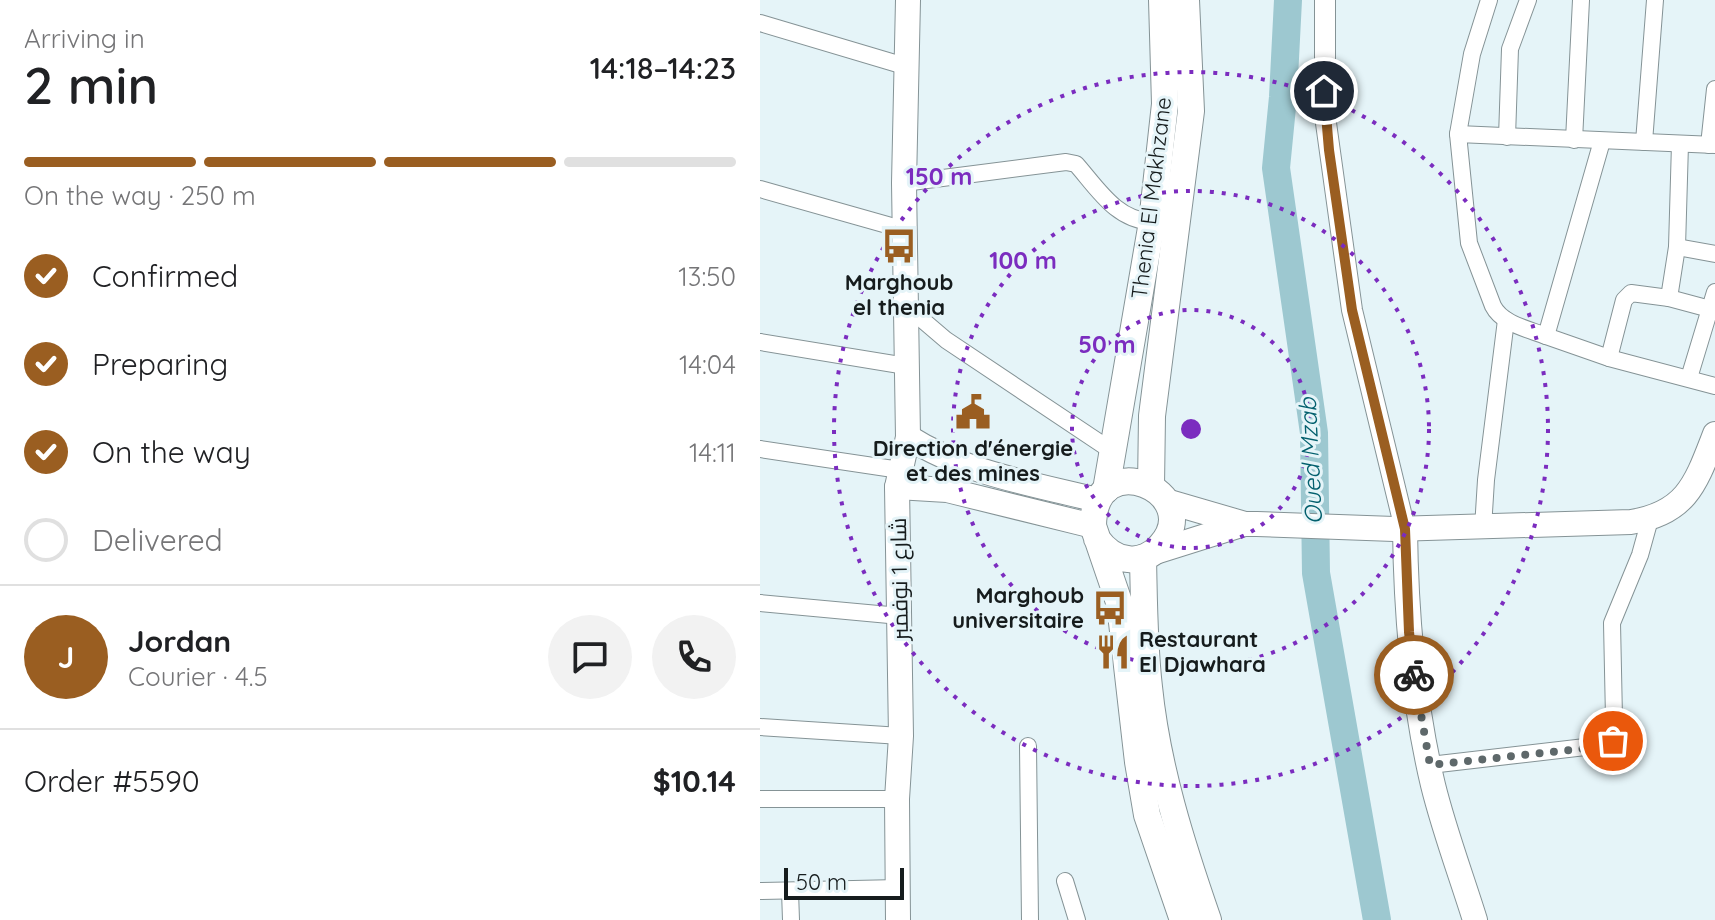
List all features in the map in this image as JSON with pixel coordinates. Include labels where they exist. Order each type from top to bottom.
[{"type":"main road","name":"شارع 1 نوفمبر","points":[[898,920],[897,799],[901,736],[898,479],[906,456],[908,437],[904,183],[908,0]]},
{"type":"main road","name":"Thenia El Makhzane","points":[[1102,495],[1152,222],[1165,104],[1162,0]]},
{"type":"main road","points":[[1186,0],[1191,111],[1152,416],[1159,493],[1171,517],[1170,530],[1164,542],[1149,555],[1148,686],[1155,735],[1186,856],[1208,920]]},
{"type":"main road","points":[[1183,920],[1147,815],[1120,605],[1095,533],[1093,513],[1102,495],[1116,484],[1128,481],[1251,524],[1400,529],[1483,528],[1650,519],[1676,507],[1692,485],[1715,434]]},
{"type":"main road","points":[[908,437],[938,455],[967,467],[1102,495]]},
{"type":"main road","points":[[931,487],[938,455]]},
{"type":"main road","points":[[898,479],[963,493],[1095,533],[1105,550],[1130,560],[1251,524]]},
{"type":"main road","points":[[1400,529],[1414,680],[1433,785],[1475,920]]},
{"type":"street","points":[[1325,0],[1325,116],[1352,310],[1400,529]]},
{"type":"street","points":[[1489,0],[1472,54],[1458,134],[1472,255],[1497,313],[1506,320],[1609,358],[1715,386]]},
{"type":"street","points":[[1507,137],[1510,49],[1528,0]]},
{"type":"street","points":[[1574,140],[1581,0]]},
{"type":"street","points":[[1644,142],[1655,0]]},
{"type":"street","points":[[760,23],[908,67]]},
{"type":"street","points":[[1458,134],[1712,145],[1715,89]]},
{"type":"street","points":[[1546,336],[1602,141]]},
{"type":"street","points":[[1669,298],[1677,247],[1680,144]]},
{"type":"street","points":[[904,183],[1066,162],[1076,164],[1121,213],[1134,220],[1152,222]]},
{"type":"street","points":[[760,189],[905,230]]},
{"type":"street","points":[[1677,247],[1715,254]]},
{"type":"street","points":[[1689,378],[1715,292]]},
{"type":"street","points":[[1609,358],[1627,296],[1637,293],[1669,298],[1710,309]]},
{"type":"street","points":[[905,305],[946,340],[1112,451]]},
{"type":"street","points":[[1483,528],[1506,320]]},
{"type":"street","points":[[760,342],[906,366]]},
{"type":"street","points":[[760,449],[898,479]]},
{"type":"street","points":[[1430,765],[1611,744],[1614,718],[1612,623],[1640,555],[1650,519]]},
{"type":"street","points":[[760,603],[900,616]]},
{"type":"street","points":[[760,727],[901,736]]},
{"type":"street","points":[[1028,746],[1030,920]]},
{"type":"street","points":[[760,799],[897,799]]},
{"type":"street","points":[[1065,881],[1077,920]]},
{"type":"street","points":[[760,891],[899,888]]},
{"type":"street","points":[[790,891],[791,920]]},
{"type":"waterway","name":"Oued Mzab","points":[[1288,0],[1276,168],[1314,433],[1316,573],[1377,920]]},
{"type":"way so far","points":[[1414,675],[1430,765],[1529,752],[1608,746],[1613,741]]},
{"type":"place","name":"Marghoub el thenia","points":[[899,246]]},
{"type":"place","name":"Direction d'énergie et des mines","points":[[973,412]]},
{"type":"place","name":"Marghoub universitaire","points":[[1110,608]]},
{"type":"place","name":"Restaurant El Djawhara","points":[[1113,652]]},
{"type":"route","points":[[1324,91],[1329,150],[1352,310],[1405,529],[1414,675]]}]
